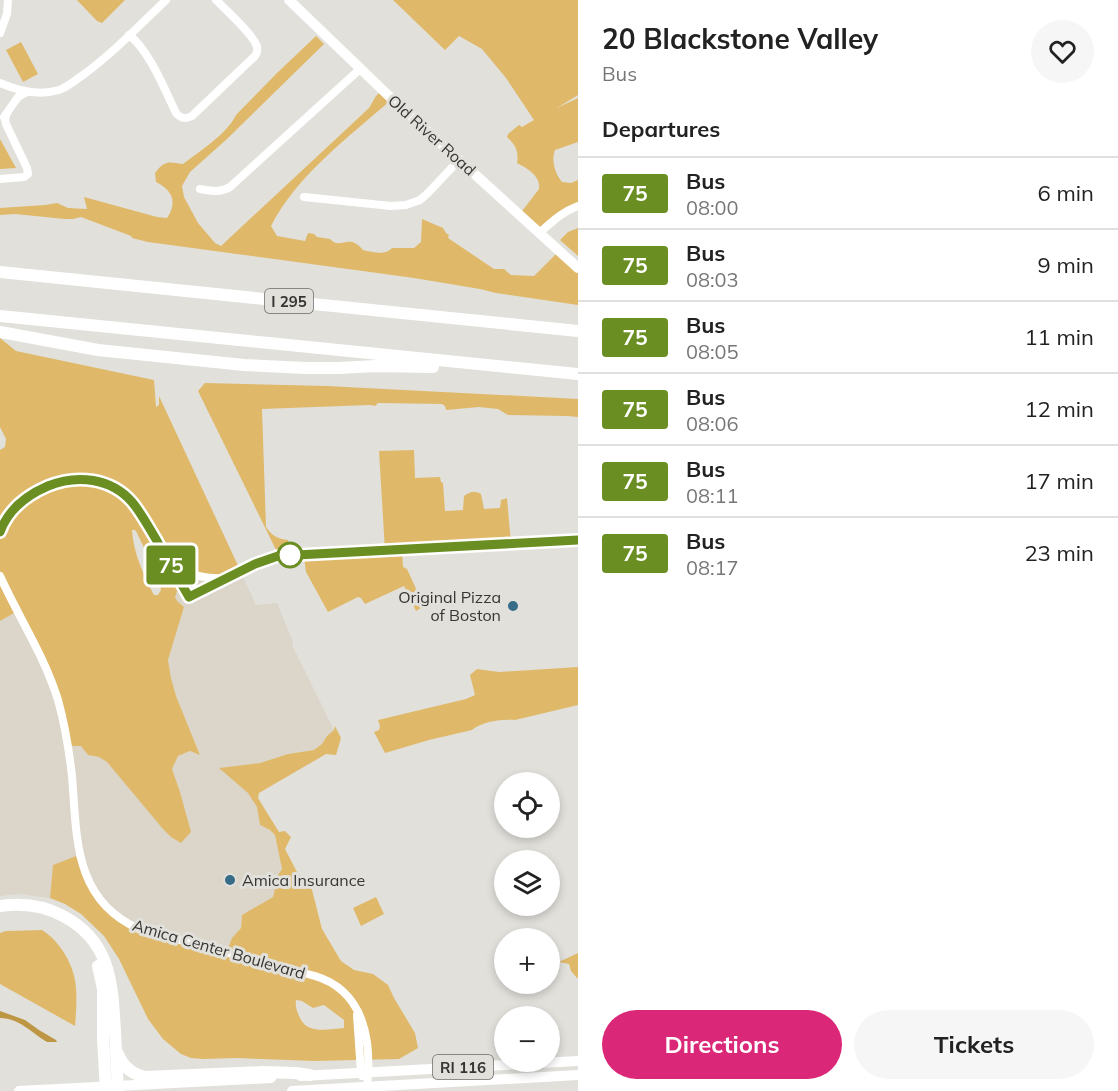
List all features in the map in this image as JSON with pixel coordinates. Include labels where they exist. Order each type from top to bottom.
[{"type":"highway","name":"I 295","points":[[0,272],[578,331]]},
{"type":"highway","points":[[0,316],[578,374]]},
{"type":"highway","points":[[0,332],[98,350],[266,366],[500,367]]},
{"type":"highway","points":[[0,906],[23,905],[45,909],[71,920],[87,934],[99,952],[111,980],[116,1045],[112,1089]]},
{"type":"highway","points":[[0,914],[22,912],[49,917],[72,930],[90,949],[99,968],[104,989],[103,1038],[112,1089]]},
{"type":"highway","points":[[116,1045],[124,1066],[145,1077],[263,1072],[310,1075]]},
{"type":"main road","name":"Old River Road","points":[[289,0],[360,69],[578,268]]},
{"type":"main road","name":"RI 116","points":[[560,1062],[578,1061]]},
{"type":"main road","name":"RI 116","points":[[19,1091],[112,1089],[494,1065]]},
{"type":"main road","points":[[558,1072],[558,1077]]},
{"type":"main road","name":"RI 116","points":[[292,1091],[367,1089],[578,1076]]},
{"type":"street","points":[[0,33],[7,14],[8,0]]},
{"type":"street","points":[[0,83],[28,92],[58,90],[70,84],[98,63],[166,0]]},
{"type":"street","points":[[129,35],[144,51],[176,113],[183,118],[189,118],[258,52],[250,36],[216,0]]},
{"type":"street","points":[[200,189],[218,192],[230,187],[360,69]]},
{"type":"street","points":[[0,122],[18,97],[28,92]]},
{"type":"street","points":[[0,179],[24,177],[28,174],[6,124],[7,112]]},
{"type":"street","points":[[304,197],[396,207],[406,205],[424,197],[459,160]]},
{"type":"street","points":[[540,233],[557,217],[578,206]]},
{"type":"street","points":[[0,532],[13,510],[36,492],[61,482],[80,479],[111,486],[128,498],[140,513],[189,597],[260,562],[283,556],[578,540]]},
{"type":"street","points":[[164,554],[183,571],[194,576],[228,577]]},
{"type":"street","name":"Amica Center Boulevard","points":[[0,576],[38,650],[57,697],[69,751],[77,842],[88,878],[100,899],[117,916],[144,931],[326,980],[342,991],[362,1019],[365,1030],[364,1072],[367,1089]]},
{"type":"shaded area","points":[[77,0],[125,0],[102,23],[97,21]]},
{"type":"shaded area","points":[[393,0],[578,0],[578,95],[557,108],[578,98],[578,142],[555,150],[553,158],[562,182],[571,183],[578,180],[578,208],[541,234],[519,215],[539,189],[539,184],[532,173],[517,163],[516,149],[507,137],[519,125],[522,127],[534,120],[506,78],[482,49],[459,36],[445,50]]},
{"type":"shaded area","points":[[316,36],[324,44],[190,172],[182,186],[184,197],[198,223],[215,243],[221,246],[369,108],[382,90],[392,99],[342,142],[295,190],[271,226],[277,236],[305,241],[308,233],[338,243],[353,242],[363,250],[382,253],[392,248],[414,248],[421,242],[422,219],[443,228],[449,235],[448,238],[494,269],[504,269],[511,275],[534,276],[559,251],[578,268],[578,305],[414,278],[148,242],[132,238],[81,217],[65,219],[15,214],[0,215],[0,208],[57,203],[68,208],[87,209],[84,197],[167,218],[172,207],[172,197],[156,182],[155,173],[167,163],[183,164],[212,142],[277,73]]},
{"type":"shaded area","points":[[21,42],[38,74],[23,82],[6,50]]},
{"type":"shaded area","points":[[0,139],[16,168],[0,169]]},
{"type":"shaded area","points":[[578,228],[578,256],[560,240],[568,232]]},
{"type":"shaded area","points":[[0,338],[16,351],[154,380],[156,407],[159,405],[159,396],[241,572],[198,579],[183,574],[175,597],[184,607],[168,660],[176,696],[200,755],[190,751],[178,756],[172,769],[191,832],[181,843],[163,829],[107,762],[99,757],[88,755],[81,746],[68,746],[55,696],[16,612],[0,621],[0,450],[5,447],[6,439],[0,427]],"holes":[[[132,530],[135,530],[158,577],[161,590],[158,595],[154,595],[140,564],[134,547]]]},
{"type":"shaded area","points":[[205,383],[327,386],[578,399],[578,417],[508,415],[498,409],[479,407],[446,410],[442,404],[378,403],[375,406],[262,409],[266,527],[281,539],[288,540],[290,557],[280,558],[198,391]]},
{"type":"shaded area","points":[[414,450],[415,478],[440,477],[443,483],[445,511],[463,510],[464,496],[472,492],[481,494],[484,509],[500,508],[501,500],[507,498],[511,544],[402,552],[403,567],[407,569],[424,606],[416,611],[404,586],[365,604],[358,597],[328,612],[306,572],[304,557],[385,551],[379,451]]},
{"type":"shaded area","points":[[182,574],[199,579],[242,575],[256,605],[277,603],[293,647],[334,730],[314,750],[288,754],[260,763],[220,768],[248,792],[257,807],[260,825],[275,835],[282,869],[278,875],[273,897],[242,915],[241,928],[232,938],[225,957],[129,926],[92,893],[76,856],[53,865],[50,898],[20,894],[0,896],[0,621],[17,612],[81,745],[88,755],[99,757],[107,762],[171,837],[180,792],[172,769],[178,756],[190,751],[200,754],[176,696],[168,661],[184,607],[176,601],[175,597]]},
{"type":"shaded area","points":[[578,667],[578,705],[515,720],[499,720],[472,730],[385,753],[374,732],[379,730],[378,720],[475,695],[470,675],[477,669],[499,672]]},
{"type":"shaded area","points":[[335,726],[341,738],[336,755],[326,754],[259,793],[258,798],[279,832],[285,831],[291,837],[285,849],[297,872],[311,886],[322,929],[341,961],[354,970],[373,974],[388,985],[415,1033],[418,1048],[399,1059],[314,1061],[203,1059],[181,1054],[163,1039],[148,1019],[119,959],[104,936],[81,914],[50,898],[53,865],[76,856],[92,893],[112,916],[151,934],[225,957],[232,938],[241,928],[242,915],[273,897],[278,875],[282,869],[275,835],[260,825],[257,807],[248,793],[219,768],[260,763],[288,754],[314,750],[334,730]],"holes":[[[296,1000],[313,1008],[324,1005],[344,1020],[344,1028],[319,1030],[308,1027],[296,1009]]]},
{"type":"shaded area","points":[[376,897],[384,914],[361,926],[353,908]]},
{"type":"shaded area","points":[[42,930],[60,947],[73,971],[76,993],[75,1026],[0,984],[0,933]]},
{"type":"shaded area","points":[[578,953],[578,978],[571,971],[569,964],[560,962]]},
{"type":"shaded area","points":[[0,1011],[25,1020],[57,1042],[47,1042],[19,1023],[0,1018]]},
{"type":"bus line","name":"75","points":[[0,532],[13,510],[42,489],[74,480],[102,482],[124,494],[136,507],[189,597],[255,564],[278,556],[578,540]]},
{"type":"place","name":"Original Pizza of Boston","points":[[513,606]]},
{"type":"place","name":"Amica Insurance","points":[[230,880]]}]
